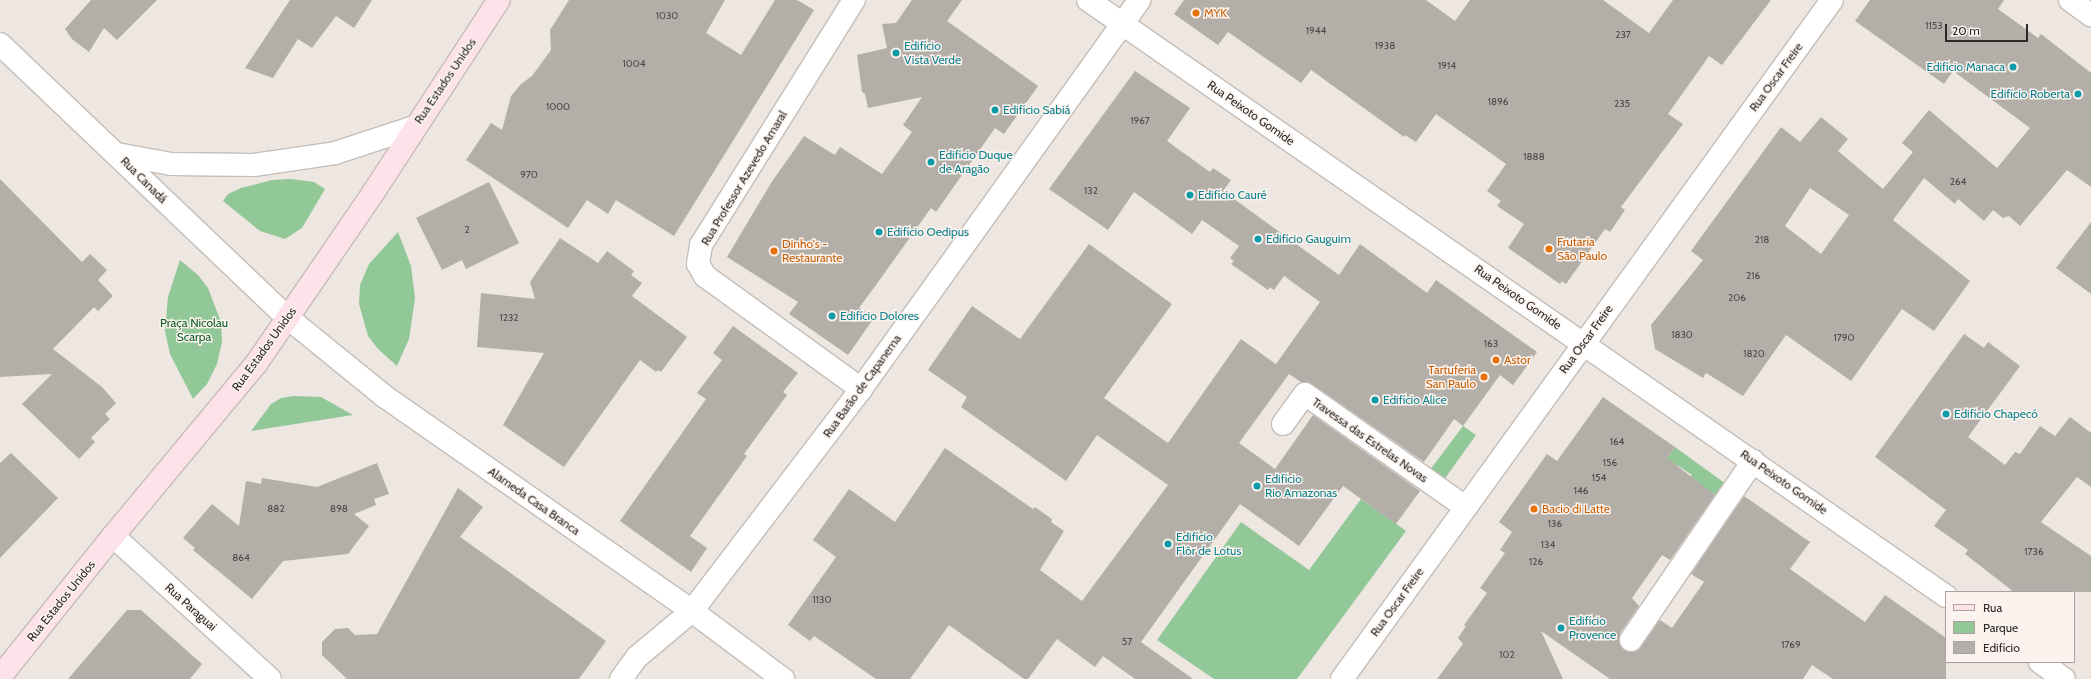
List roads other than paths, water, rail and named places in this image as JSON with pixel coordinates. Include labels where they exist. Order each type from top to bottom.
[{"type":"main road","name":"Rua Estados Unidos","points":[[0,677],[113,536],[256,364],[373,193],[414,127],[499,0]]},
{"type":"street","name":"Rua Professor Azevedo Amaral","points":[[854,0],[701,245],[698,264],[705,276],[861,389]]},
{"type":"street","name":"Rua Peixoto Gomide","points":[[1088,0],[1584,342],[1945,595]]},
{"type":"street","name":"Rua Barão de Capanema","points":[[621,679],[636,657],[692,611],[861,389],[1138,0]]},
{"type":"street","name":"Rua Oscar Freire","points":[[1342,679],[1832,0]]},
{"type":"street","points":[[2070,0],[2091,15]]},
{"type":"street","name":"Rua Canadá","points":[[0,44],[288,318]]},
{"type":"street","points":[[117,154],[171,164],[261,164],[335,153],[414,127]]},
{"type":"street","name":"Alameda Casa Branca","points":[[288,318],[384,396],[692,611],[783,679]]},
{"type":"street","name":"Travessa das Estrelas Novas","points":[[1283,424],[1305,394],[1465,507]]},
{"type":"street","points":[[1631,640],[1753,461]]},
{"type":"street","name":"Rua Paraguai","points":[[113,536],[270,679]]},
{"type":"street","points":[[2041,663],[2064,679]]},
{"type":"place","name":"MYK","points":[[1196,13]]},
{"type":"place","name":"Edifício Vista Verde","points":[[896,53]]},
{"type":"place","name":"Edifício Manaca","points":[[2013,67]]},
{"type":"place","name":"Edifício Roberta","points":[[2078,94]]},
{"type":"place","name":"Edifício Sabiá","points":[[995,110]]},
{"type":"place","name":"Edifício Duque de Aragão","points":[[931,162]]},
{"type":"place","name":"Edifício Cauré","points":[[1190,195]]},
{"type":"place","name":"Edifício Oedipus","points":[[879,232]]},
{"type":"place","name":"Edifício Gauguim","points":[[1258,239]]},
{"type":"place","name":"Frutaria São Paulo","points":[[1549,249]]},
{"type":"place","name":"Dinho's - Restaurante","points":[[774,251]]},
{"type":"place","name":"Edifício Dolores","points":[[832,316]]},
{"type":"place","name":"Astor","points":[[1496,360]]},
{"type":"place","name":"Tartuferia San Paulo","points":[[1484,377]]},
{"type":"place","name":"Edifício Alice","points":[[1375,400]]},
{"type":"place","name":"Edifício Chapecó","points":[[1946,414]]},
{"type":"place","name":"Edifício Rio Amazonas","points":[[1257,486]]},
{"type":"place","name":"Bacio di Latte","points":[[1534,509]]},
{"type":"place","name":"Edifício Flôr de Lotus","points":[[1168,544]]},
{"type":"place","name":"Edifício Provence","points":[[1561,628]]},
{"type":"park label","name":"Praça Nicolau Scarpa","points":[[194,330]]}]
